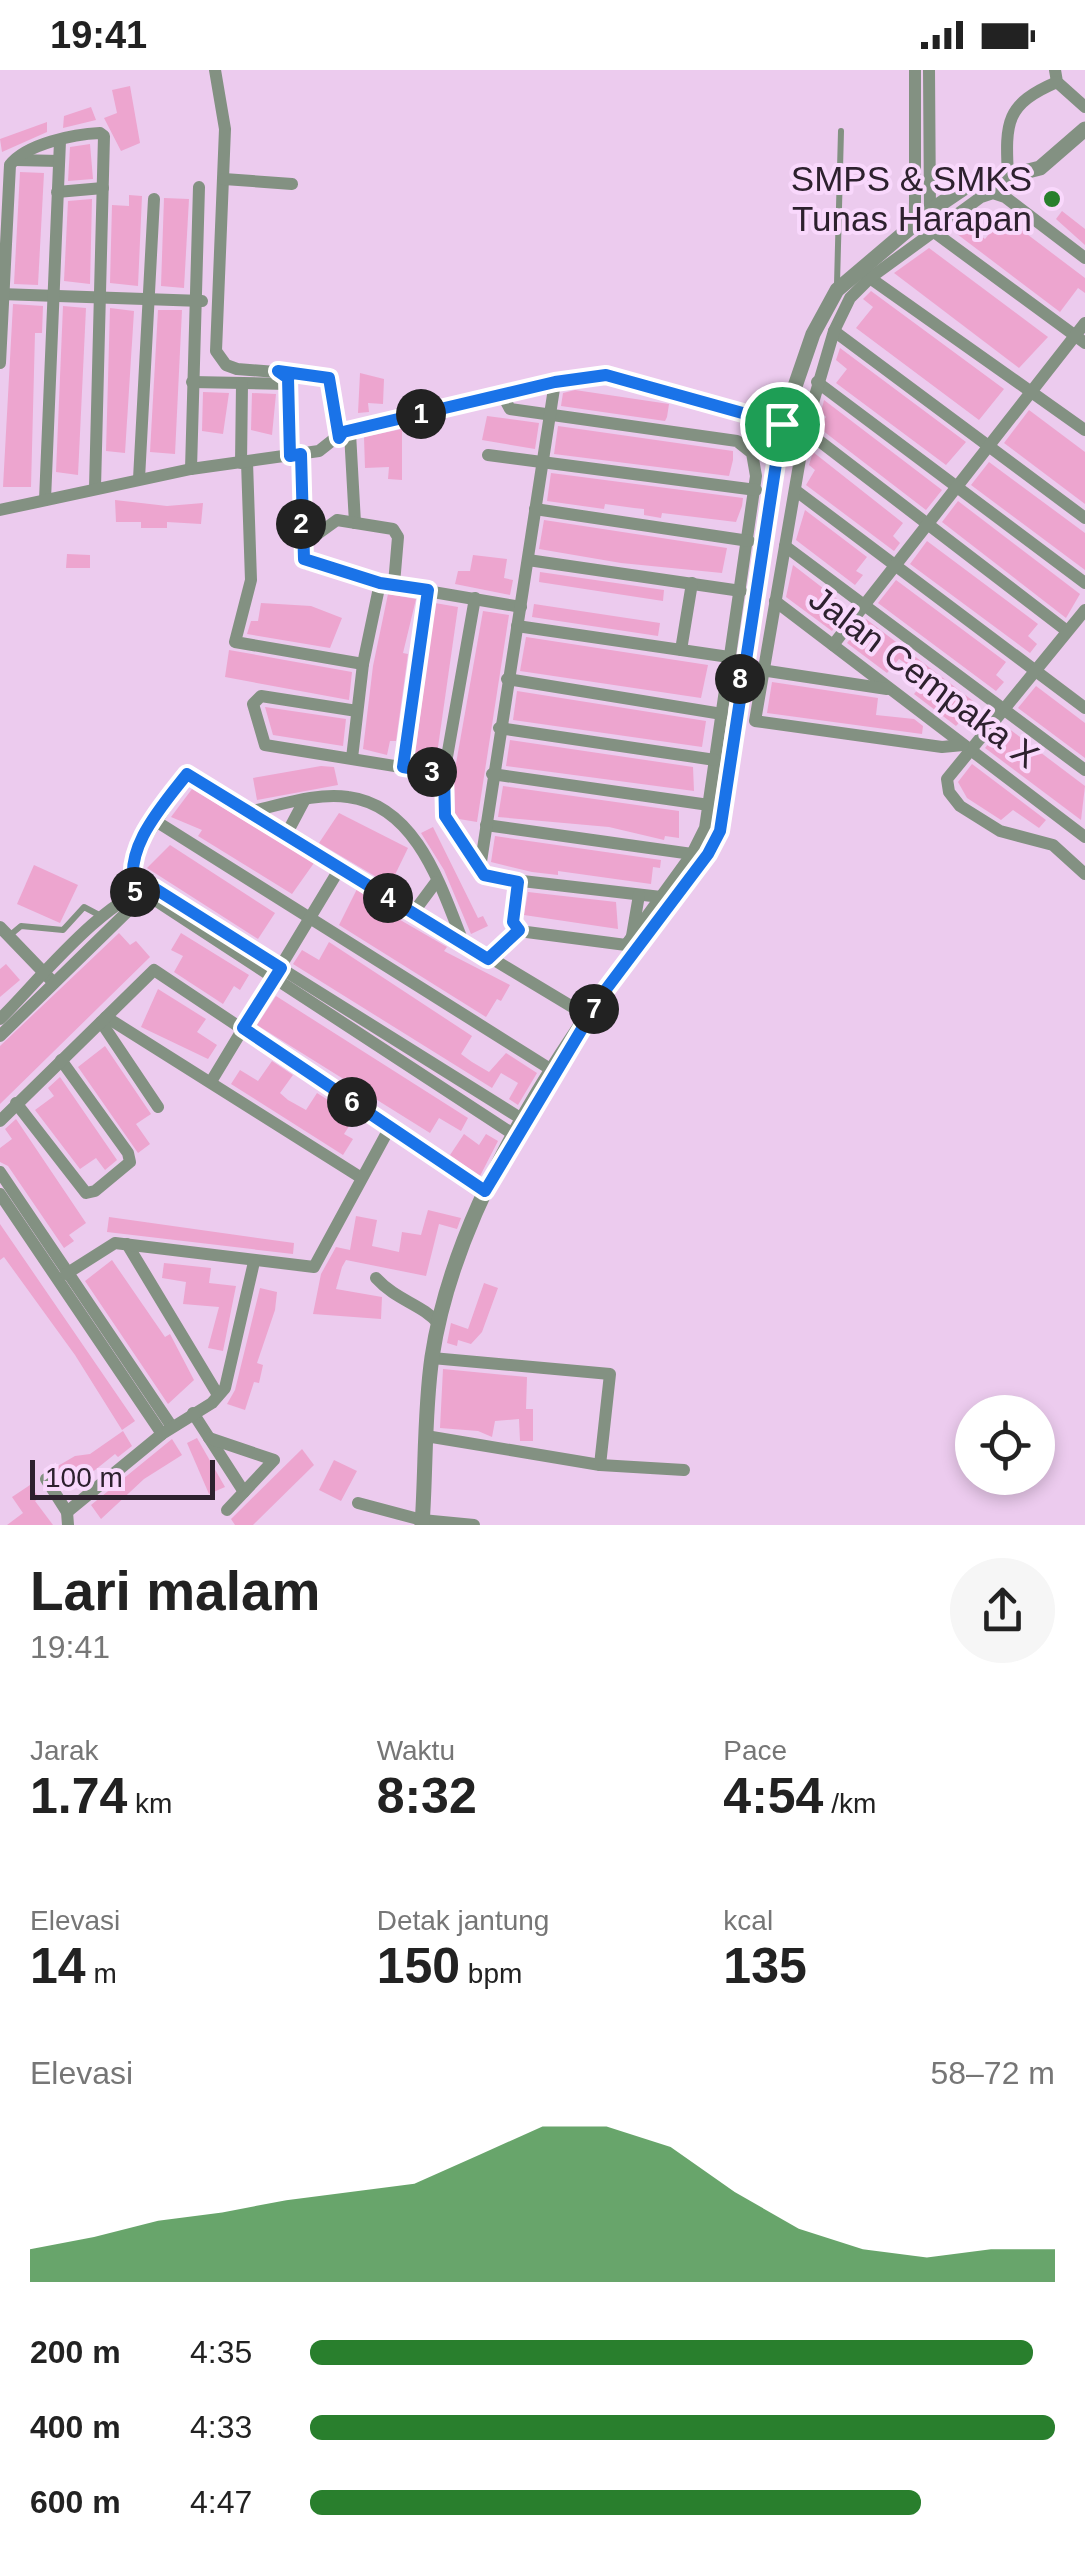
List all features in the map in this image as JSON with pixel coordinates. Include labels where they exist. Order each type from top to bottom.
[{"type":"street","points":[[215,70],[225,128],[215,340],[220,360],[237,369],[329,378],[345,436],[355,522]]},
{"type":"street","points":[[914,70],[915,223]]},
{"type":"street","points":[[929,70],[930,211]]},
{"type":"street","points":[[1008,176],[1006,145],[1016,106],[1030,93],[1056,76],[1085,107]]},
{"type":"street","points":[[422,1522],[432,1358],[468,1222],[589,1017],[712,830],[741,626],[782,424],[813,334],[837,290],[930,211],[967,186],[1040,168],[1085,129]]},
{"type":"street","points":[[0,363],[4,190],[14,160],[95,132],[104,136],[95,488]]},
{"type":"street","points":[[45,500],[60,141]]},
{"type":"street","points":[[14,160],[59,161]]},
{"type":"street","points":[[224,179],[292,184]]},
{"type":"street","points":[[190,470],[200,187]]},
{"type":"street","points":[[57,192],[103,188]]},
{"type":"street","points":[[966,747],[758,724],[754,713],[805,430],[834,330],[850,298],[870,278],[993,193],[1006,197],[1085,258]]},
{"type":"street","points":[[139,480],[154,199]]},
{"type":"street","points":[[934,232],[1080,340]]},
{"type":"street","points":[[870,278],[1085,430]]},
{"type":"street","points":[[2,294],[217,302]]},
{"type":"street","points":[[833,645],[1031,390],[1080,340],[1085,323]]},
{"type":"street","points":[[834,330],[1085,518]]},
{"type":"street","points":[[278,371],[287,376],[301,546],[308,564],[387,584],[521,607]]},
{"type":"street","points":[[0,510],[190,470],[319,451],[345,436],[555,382],[617,376],[782,424]]},
{"type":"street","points":[[192,382],[288,384]]},
{"type":"street","points":[[480,868],[555,382]]},
{"type":"street","points":[[817,382],[1085,583]]},
{"type":"street","points":[[242,384],[252,580],[235,642],[363,664]]},
{"type":"street","points":[[502,394],[510,409],[737,440],[752,453],[756,490],[741,591],[741,626],[729,657],[709,805],[712,830],[662,897],[653,918],[617,946],[519,930],[513,922],[518,882]]},
{"type":"street","points":[[805,430],[1067,631]]},
{"type":"street","points":[[488,455],[756,490]]},
{"type":"street","points":[[794,490],[1085,708]]},
{"type":"street","points":[[535,509],[749,540]]},
{"type":"street","points":[[301,546],[333,522],[355,522],[397,532],[387,584],[363,664],[352,758]]},
{"type":"street","points":[[784,546],[1085,770]]},
{"type":"street","points":[[528,560],[741,591]]},
{"type":"street","points":[[681,650],[692,583]]},
{"type":"street","points":[[403,767],[428,590]]},
{"type":"street","points":[[475,598],[444,774],[445,816],[488,878],[662,897]]},
{"type":"street","name":"Jalan Cempaka X","points":[[774,601],[1085,837]]},
{"type":"street","points":[[1085,610],[1006,711],[966,747],[948,775],[953,799],[1000,831],[1053,845],[1085,874]]},
{"type":"street","points":[[517,626],[729,657]]},
{"type":"street","points":[[762,670],[890,690]]},
{"type":"street","points":[[507,680],[722,714]]},
{"type":"street","points":[[357,711],[261,696],[253,704],[265,745],[444,774]]},
{"type":"street","points":[[499,728],[715,760]]},
{"type":"street","points":[[136,893],[130,866],[154,820],[187,774],[589,1017]]},
{"type":"street","points":[[492,774],[709,805]]},
{"type":"street","points":[[248,812],[346,796],[374,804],[412,833],[464,944]]},
{"type":"street","points":[[286,835],[304,801]]},
{"type":"street","points":[[154,820],[555,1072]]},
{"type":"street","points":[[486,825],[692,854]]},
{"type":"street","points":[[212,1080],[340,868]]},
{"type":"street","points":[[413,913],[436,882]]},
{"type":"street","points":[[0,1036],[102,917],[136,893],[154,888],[516,1136]]},
{"type":"street","points":[[632,938],[638,895]]},
{"type":"street","points":[[0,1019],[131,908],[155,900],[525,1121]]},
{"type":"street","points":[[488,959],[519,930]]},
{"type":"street","points":[[3,933],[49,979]]},
{"type":"street","points":[[0,1121],[154,970],[485,1191]]},
{"type":"street","points":[[103,1019],[212,1080],[360,1177]]},
{"type":"street","points":[[103,1019],[158,1107]]},
{"type":"street","points":[[16,1103],[86,1193],[95,1192],[130,1162],[60,1060]]},
{"type":"street","points":[[66,1274],[108,1246],[127,1244],[314,1267],[390,1128]]},
{"type":"street","points":[[0,1172],[167,1430]]},
{"type":"street","points":[[0,1194],[167,1430]]},
{"type":"street","points":[[127,1244],[218,1395]]},
{"type":"street","points":[[46,1479],[67,1519],[167,1430],[218,1395],[234,1365],[254,1262]]},
{"type":"street","points":[[376,1278],[393,1296],[431,1314],[439,1324]]},
{"type":"street","points":[[432,1358],[610,1374],[600,1465]]},
{"type":"street","points":[[193,1413],[244,1492]]},
{"type":"street","points":[[426,1436],[600,1465],[684,1470]]},
{"type":"street","points":[[209,1438],[272,1457],[272,1465],[227,1510]]},
{"type":"street","points":[[358,1502],[422,1522],[474,1525]]},
{"type":"lane","points":[[837,290],[840,131]]},
{"type":"lane","points":[[3,933],[21,926],[63,930],[84,907],[102,917]]},
{"type":"building","points":[[130,86],[140,143],[121,151],[104,118],[117,113],[112,90]]},
{"type":"building","points":[[91,107],[96,120],[63,128],[64,116]]},
{"type":"building","points":[[47,122],[47,132],[2,152],[0,139]]},
{"type":"building","points":[[90,144],[93,179],[68,181],[70,147]]},
{"type":"building","points":[[20,172],[44,173],[38,285],[14,284]]},
{"type":"building","points":[[129,195],[142,196],[138,286],[110,283],[112,205],[129,206]]},
{"type":"building","points":[[164,198],[189,199],[184,288],[161,286]]},
{"type":"building","points":[[92,199],[90,284],[64,281],[68,201]]},
{"type":"building","points":[[1062,211],[1085,229],[1085,245],[1056,219]]},
{"type":"building","points":[[1003,216],[1085,278],[1085,293],[1078,288],[1060,312],[957,234],[965,224],[985,239]]},
{"type":"building","points":[[929,248],[1048,337],[1019,368],[894,273]]},
{"type":"building","points":[[871,291],[1004,389],[979,420],[856,328],[873,307],[863,299]]},
{"type":"building","points":[[13,304],[43,306],[42,333],[35,333],[31,487],[3,487]]},
{"type":"building","points":[[63,306],[86,308],[78,475],[56,472]]},
{"type":"building","points":[[110,308],[134,311],[125,453],[106,451]]},
{"type":"building","points":[[158,310],[182,310],[175,454],[150,452]]},
{"type":"building","points":[[840,348],[966,442],[946,465],[836,383],[847,369],[836,360]]},
{"type":"building","points":[[360,373],[384,379],[383,404],[368,403],[369,412],[358,413]]},
{"type":"building","points":[[575,390],[669,404],[667,417],[665,421],[561,406],[563,393]]},
{"type":"building","points":[[203,392],[229,393],[223,434],[202,431]]},
{"type":"building","points":[[252,393],[276,394],[272,435],[251,430]]},
{"type":"building","points":[[824,400],[942,490],[926,510],[818,427],[826,417],[821,412]]},
{"type":"building","points":[[1029,410],[1085,452],[1085,504],[1004,443]]},
{"type":"building","points":[[487,416],[539,423],[535,449],[482,440]]},
{"type":"building","points":[[558,426],[733,451],[733,460],[729,476],[554,454]]},
{"type":"building","points":[[402,429],[402,480],[388,479],[389,467],[365,468],[364,437]]},
{"type":"building","points":[[813,452],[903,523],[893,536],[900,543],[894,551],[806,485],[815,470],[809,465]]},
{"type":"building","points":[[989,462],[1085,533],[1085,570],[971,485]]},
{"type":"building","points":[[551,473],[743,498],[742,506],[736,522],[662,513],[661,518],[644,515],[644,509],[605,504],[604,509],[547,501]]},
{"type":"building","points":[[115,500],[167,506],[203,503],[201,524],[167,522],[167,528],[141,528],[141,522],[116,522]]},
{"type":"building","points":[[958,501],[1080,594],[1066,618],[942,522]]},
{"type":"building","points":[[805,510],[867,557],[856,571],[863,575],[855,585],[796,540]]},
{"type":"building","points":[[544,520],[727,548],[722,573],[621,563],[539,549]]},
{"type":"building","points":[[927,541],[1038,624],[1028,636],[1037,644],[1030,653],[910,564]]},
{"type":"building","points":[[67,554],[90,555],[90,568],[66,568]]},
{"type":"building","points":[[473,555],[507,559],[504,578],[513,580],[510,595],[455,584],[458,571],[470,571]]},
{"type":"building","points":[[793,565],[841,602],[830,616],[838,622],[832,631],[786,597]]},
{"type":"building","points":[[540,572],[664,590],[663,601],[539,582]]},
{"type":"building","points":[[896,580],[1006,662],[996,675],[1004,682],[996,691],[878,603]]},
{"type":"building","points":[[388,594],[416,599],[403,653],[408,654],[396,741],[390,741],[387,755],[363,749],[373,666]]},
{"type":"building","points":[[261,603],[311,606],[342,618],[330,648],[247,634],[251,621],[258,621]]},
{"type":"building","points":[[435,603],[458,607],[436,761],[415,755]]},
{"type":"building","points":[[534,604],[660,623],[658,636],[532,617]]},
{"type":"building","points":[[483,611],[509,615],[477,822],[459,819],[455,813],[454,775]]},
{"type":"building","points":[[866,619],[977,704],[956,726],[914,694],[926,680],[905,663],[899,659],[887,673],[847,643]]},
{"type":"building","points":[[526,637],[708,665],[701,698],[520,671]]},
{"type":"building","points":[[229,650],[352,672],[349,700],[225,677]]},
{"type":"building","points":[[772,682],[878,698],[876,715],[914,719],[923,726],[922,734],[767,713]]},
{"type":"building","points":[[1036,686],[1085,723],[1085,758],[1018,708]]},
{"type":"building","points":[[517,691],[706,721],[702,747],[513,720]]},
{"type":"building","points":[[265,707],[346,719],[343,746],[273,735]]},
{"type":"building","points":[[1004,725],[1085,786],[1081,820],[985,748]]},
{"type":"building","points":[[510,740],[693,767],[694,791],[506,766]]},
{"type":"building","points":[[972,764],[1046,820],[1039,828],[1013,810],[1001,820],[967,798],[958,782]]},
{"type":"building","points":[[334,767],[338,785],[257,800],[253,778]]},
{"type":"building","points":[[503,786],[679,811],[679,838],[665,836],[664,840],[609,827],[498,817]]},
{"type":"building","points":[[192,789],[314,863],[292,894],[198,836],[202,830],[171,817]]},
{"type":"building","points":[[339,813],[408,848],[390,885],[319,843]]},
{"type":"building","points":[[433,827],[478,918],[483,916],[488,926],[471,934],[444,870],[421,833]]},
{"type":"building","points":[[495,836],[661,860],[660,868],[653,867],[651,884],[558,871],[558,875],[532,872],[491,862]]},
{"type":"building","points":[[170,845],[275,913],[258,939],[147,868]]},
{"type":"building","points":[[34,865],[78,885],[60,923],[17,904]]},
{"type":"building","points":[[357,889],[383,910],[447,947],[444,951],[510,985],[501,1001],[497,999],[486,1017],[339,925]]},
{"type":"building","points":[[528,892],[616,902],[618,929],[524,915]]},
{"type":"building","points":[[119,933],[130,945],[136,941],[150,957],[0,1104],[0,1046]]},
{"type":"building","points":[[181,933],[249,975],[240,990],[234,986],[223,1004],[174,972],[183,956],[171,950]]},
{"type":"building","points":[[329,942],[472,1036],[461,1054],[472,1062],[489,1072],[506,1053],[537,1073],[518,1105],[509,1099],[518,1083],[501,1073],[492,1088],[293,964],[302,950],[319,960]]},
{"type":"building","points":[[6,964],[20,980],[0,997],[0,969]]},
{"type":"building","points":[[158,989],[206,1019],[197,1032],[217,1045],[208,1059],[141,1027]]},
{"type":"building","points":[[276,996],[468,1118],[461,1131],[439,1118],[430,1133],[257,1025]]},
{"type":"building","points":[[105,1046],[151,1114],[136,1124],[150,1144],[138,1153],[78,1067]]},
{"type":"building","points":[[272,1061],[293,1075],[280,1093],[288,1100],[306,1110],[317,1093],[355,1117],[344,1134],[353,1139],[343,1155],[231,1084],[240,1070],[258,1081]]},
{"type":"building","points":[[60,1077],[117,1160],[105,1170],[96,1158],[80,1169],[35,1110],[54,1096],[48,1088]]},
{"type":"building","points":[[16,1119],[86,1223],[69,1235],[74,1241],[64,1248],[8,1166],[0,1162],[0,1148],[12,1139],[5,1129]]},
{"type":"building","points":[[464,1134],[479,1145],[486,1134],[498,1141],[480,1176],[450,1155]]},
{"type":"building","points":[[428,1210],[461,1218],[457,1229],[439,1224],[426,1276],[346,1260],[342,1267],[336,1289],[382,1297],[381,1319],[313,1314],[321,1274],[336,1247],[350,1250],[356,1216],[377,1220],[372,1246],[399,1252],[402,1232],[421,1235]]},
{"type":"building","points":[[109,1217],[294,1243],[293,1254],[107,1232]]},
{"type":"building","points":[[0,1224],[135,1421],[122,1430],[75,1355],[4,1257],[0,1260]]},
{"type":"building","points":[[112,1260],[165,1337],[170,1334],[194,1380],[168,1404],[85,1281]]},
{"type":"building","points":[[164,1263],[211,1268],[209,1283],[236,1286],[223,1351],[208,1348],[219,1307],[183,1304],[186,1282],[162,1278]]},
{"type":"building","points":[[484,1283],[498,1288],[482,1332],[471,1344],[458,1340],[457,1346],[447,1343],[451,1323],[468,1329]]},
{"type":"building","points":[[260,1288],[277,1292],[275,1310],[257,1363],[263,1365],[259,1383],[254,1382],[245,1410],[227,1404],[235,1390]]},
{"type":"building","points":[[443,1369],[527,1377],[526,1409],[533,1409],[533,1441],[520,1441],[519,1419],[495,1421],[492,1437],[478,1431],[440,1428]]},
{"type":"building","points":[[123,1431],[132,1446],[118,1457],[115,1454],[70,1490],[64,1489],[51,1470],[75,1456],[90,1454]]},
{"type":"building","points":[[197,1438],[225,1487],[209,1494],[187,1443]]},
{"type":"building","points":[[172,1439],[182,1455],[144,1479],[101,1519],[91,1505]]},
{"type":"building","points":[[302,1449],[314,1465],[253,1525],[235,1525],[231,1519]]},
{"type":"building","points":[[334,1460],[357,1471],[341,1501],[319,1490]]},
{"type":"building","points":[[30,1485],[39,1498],[35,1501],[53,1525],[7,1525],[23,1513],[12,1497]]},
{"type":"place","name":"SMPS & SMKS Tunas Harapan","points":[[1052,199]]},
{"type":"route","points":[[278,371],[324,374],[329,378],[339,438],[343,432],[555,382],[606,375],[628,378],[782,424],[740,675],[720,831],[708,854],[604,992],[485,1191],[243,1028],[281,968],[154,888],[136,893],[129,876],[131,860],[187,774],[488,959],[519,930],[513,922],[518,882],[484,875],[445,816],[444,774],[403,767],[428,590],[380,583],[308,564],[304,559],[301,454],[290,456],[288,378],[278,371]]}]
